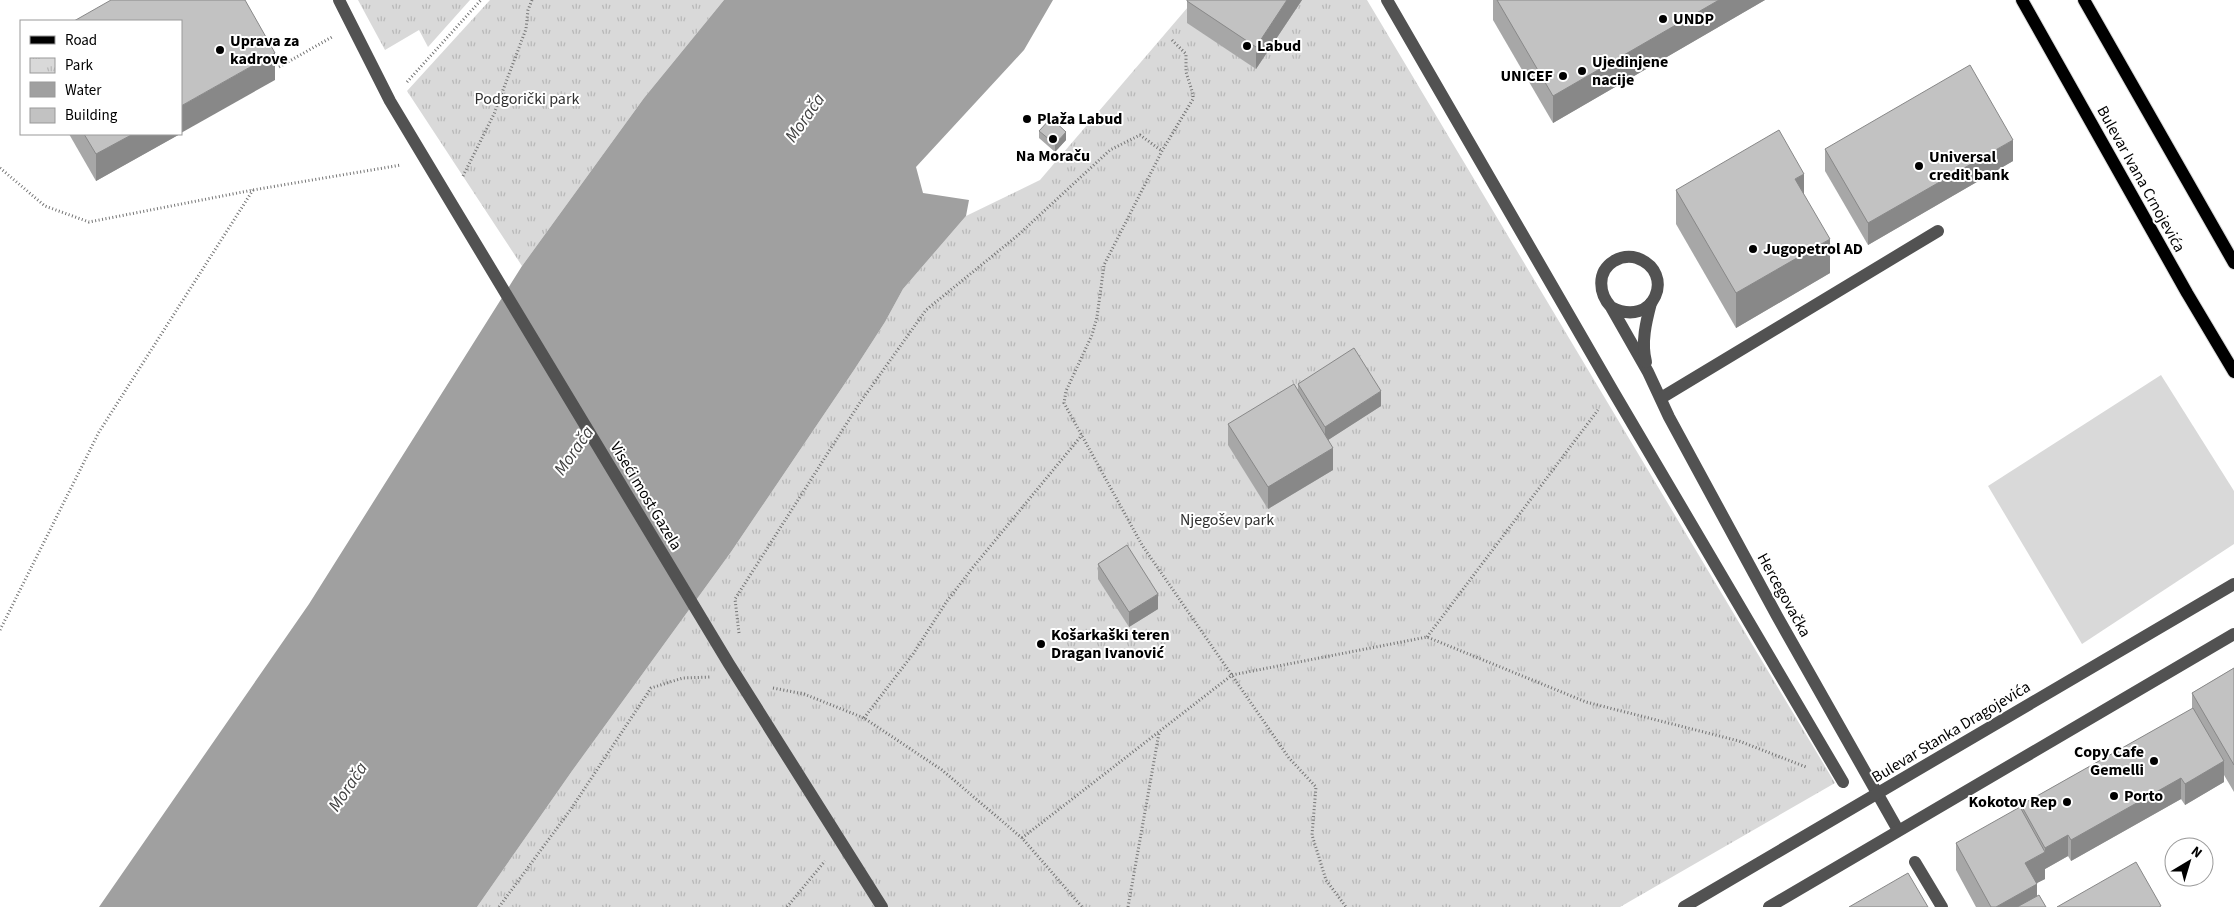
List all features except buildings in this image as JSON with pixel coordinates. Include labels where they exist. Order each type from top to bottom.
[{"type":"main road","name":"Bulevar Ivana Crnojevića","points":[[2022,0],[2186,292],[2234,372]]},
{"type":"main road","points":[[2084,0],[2234,263]]},
{"type":"street","name":"Viseći most Gazela","points":[[339,0],[390,101],[728,664],[882,907]]},
{"type":"street","points":[[1387,0],[1613,391],[1843,782]]},
{"type":"street","points":[[1660,398],[1938,231]]},
{"type":"street","name":"Hercegovačka","points":[[1648,372],[1644,347],[1646,324],[1651,303],[1657,292],[1656,273],[1650,265],[1642,260],[1633,256],[1623,257],[1608,266],[1603,274],[1602,292],[1648,372],[1660,398],[1777,616],[1898,830]]},
{"type":"street","points":[[1612,307],[1628,314],[1638,312],[1651,303]]},
{"type":"street","name":"Bulevar Stanka Dragojevića","points":[[1684,907],[2234,584]]},
{"type":"street","points":[[1769,907],[2234,634]]},
{"type":"street","points":[[1916,862],[1942,907]]},
{"type":"path","points":[[390,101],[481,0]]},
{"type":"path","points":[[450,201],[494,114],[526,29],[528,10],[532,0]]},
{"type":"path","points":[[279,67],[352,26]]},
{"type":"path","points":[[1172,40],[1186,54],[1186,72],[1193,94],[1187,111],[1162,151],[1104,265],[1097,317],[1092,335],[1066,391],[1064,403],[1142,545],[1289,758],[1316,787],[1312,835],[1326,880],[1346,907]]},
{"type":"path","points":[[735,599],[858,404],[926,310],[1017,236],[1110,150],[1140,135],[1162,151]]},
{"type":"path","points":[[0,168],[45,206],[89,222],[253,190],[426,161]]},
{"type":"path","points":[[0,630],[99,432],[253,190]]},
{"type":"path","points":[[1427,637],[1613,391]]},
{"type":"path","points":[[864,718],[913,654],[964,580],[1082,435]]},
{"type":"path","points":[[1022,838],[1232,675],[1427,637],[1586,702],[1739,741],[1843,782]]},
{"type":"path","points":[[499,907],[571,809],[651,688],[683,678],[710,677],[804,694],[864,718],[942,770],[1022,838],[1082,907]]},
{"type":"path","points":[[1128,907],[1159,732]]},
{"type":"path","points":[[787,907],[840,842]]},
{"type":"green space","points":[[358,0],[470,0],[428,47],[419,30],[385,50]]},
{"type":"green space","name":"Podgorički park","points":[[490,0],[724,0],[644,98],[522,266],[407,91]]},
{"type":"green space","name":"Njegošev park","points":[[1194,0],[1367,0],[1835,783],[1620,907],[477,907],[572,771],[731,552],[854,370],[885,322],[903,289],[966,216],[1040,180]]},
{"type":"green space","points":[[2161,375],[2234,491],[2234,544],[2082,644],[1988,486]]},
{"type":"water","name":"Morača","points":[[724,0],[1053,0],[1024,50],[916,167],[923,193],[969,200],[966,216],[903,289],[885,322],[854,370],[731,552],[572,771],[477,907],[99,907],[309,604],[522,266],[644,98]]},
{"type":"place","name":"UNDP","points":[[1663,19]]},
{"type":"place","name":"Labud","points":[[1247,46]]},
{"type":"place","name":"Uprava za kadrove","points":[[220,50]]},
{"type":"place","name":"Ujedinjene nacije","points":[[1582,71]]},
{"type":"place","name":"UNICEF","points":[[1563,76]]},
{"type":"place","name":"Plaža Labud","points":[[1027,119]]},
{"type":"place","name":"Na Moraču","points":[[1053,139]]},
{"type":"place","name":"Universal credit bank","points":[[1919,166]]},
{"type":"place","name":"Jugopetrol AD","points":[[1753,249]]},
{"type":"place","name":"Košarkaški teren Dragan Ivanović","points":[[1041,644]]},
{"type":"place","name":"Copy Cafe Gemelli","points":[[2154,761]]},
{"type":"place","name":"Porto","points":[[2114,796]]},
{"type":"place","name":"Kokotov Rep","points":[[2067,802]]}]
